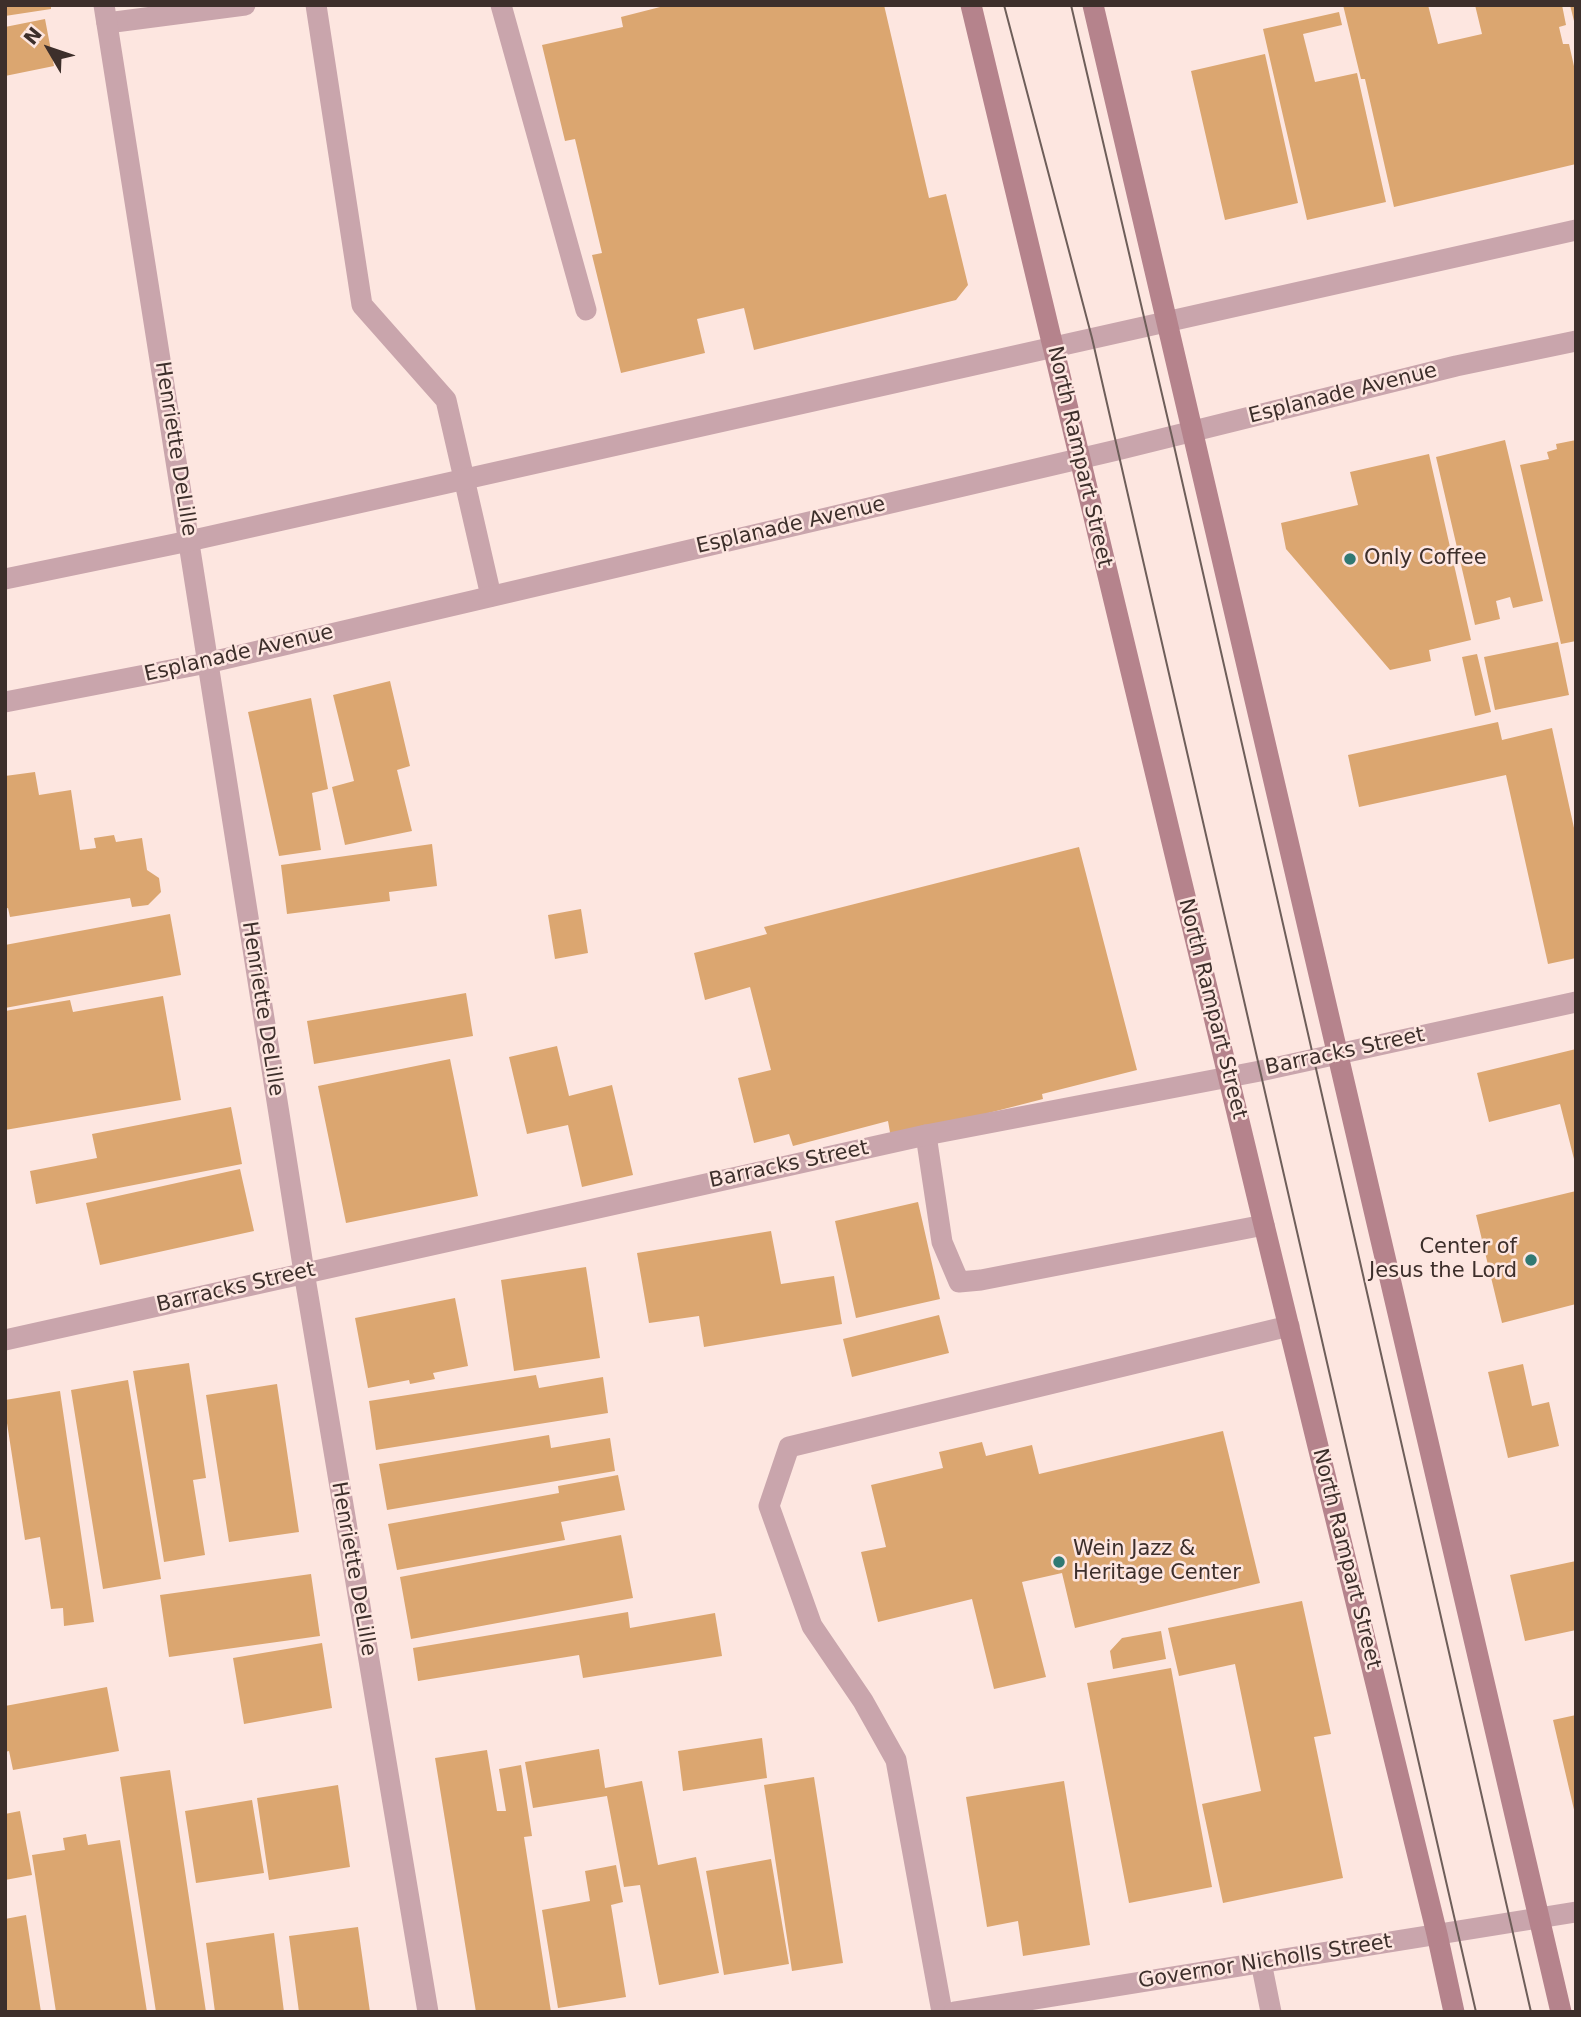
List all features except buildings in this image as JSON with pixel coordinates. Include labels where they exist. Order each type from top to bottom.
[{"type":"main road","name":"North Rampart Street","points":[[971,5],[1454,2012]]},
{"type":"main road","points":[[1093,5],[1561,2012]]},
{"type":"street","points":[[106,14],[245,5]]},
{"type":"street","points":[[316,5],[362,305],[446,400],[491,596]]},
{"type":"street","points":[[501,5],[586,310]]},
{"type":"street","name":"Henriette DeLille","points":[[106,14],[304,1272],[428,2012]]},
{"type":"street","points":[[5,579],[189,541],[1576,230]]},
{"type":"street","name":"Esplanade Avenue","points":[[5,702],[207,663],[1079,459],[1457,366],[1576,341]]},
{"type":"street","name":"Barracks Street","points":[[5,1340],[926,1135],[1338,1054],[1576,1002]]},
{"type":"street","points":[[926,1135],[942,1242],[960,1282],[1264,1225]]},
{"type":"street","points":[[942,2012],[896,1760],[863,1701],[812,1626],[769,1506],[789,1447],[1290,1326]]},
{"type":"street","name":"Governor Nicholls Street","points":[[954,2012],[1576,1912]]},
{"type":"street","points":[[1261,1962],[1271,2012]]},
{"type":"tram line","points":[[1004,5],[1092,338],[1476,2012]]},
{"type":"tram line","points":[[1071,5],[1531,2012]]},
{"type":"place","name":"Only Coffee","points":[[1350,559]]},
{"type":"place","name":"Center of Jesus the Lord","points":[[1531,1260]]},
{"type":"place","name":"Wein Jazz & Heritage Center","points":[[1059,1562]]}]
